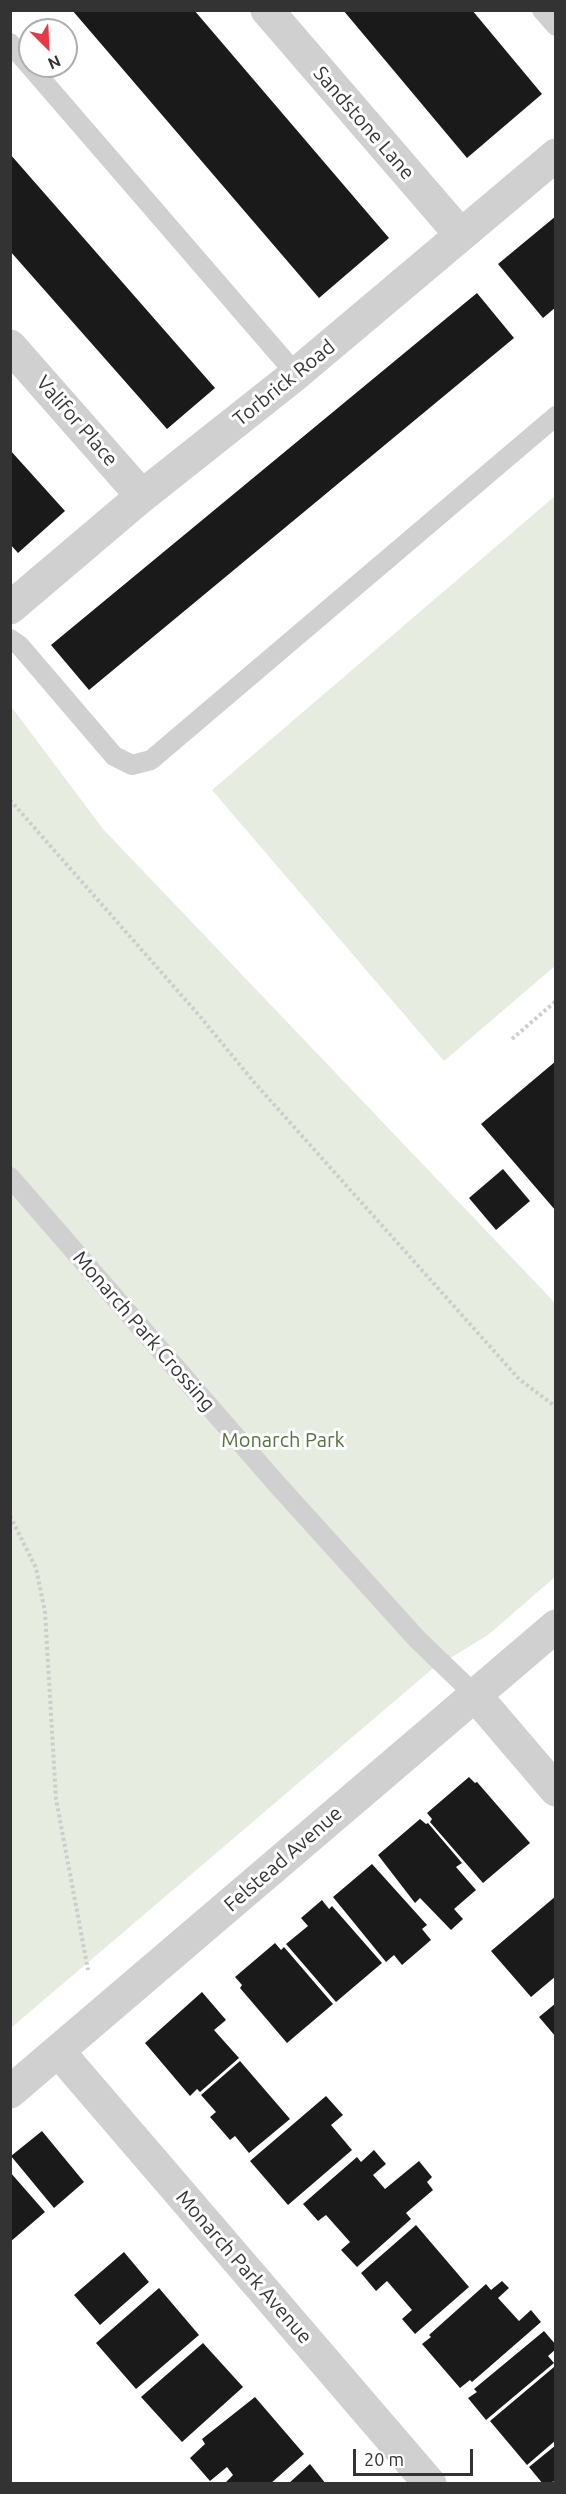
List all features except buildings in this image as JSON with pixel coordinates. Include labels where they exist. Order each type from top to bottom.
[{"type":"street","name":"Sandstone Lane","points":[[267,10],[461,236]]},
{"type":"street","name":"Torbrick Road","points":[[10,608],[142,496],[296,374],[555,155]]},
{"type":"street","name":"Valifor Place","points":[[10,346],[142,496]]},
{"type":"street","name":"Felstead Avenue","points":[[10,2092],[555,1626]]},
{"type":"street","points":[[474,1694],[555,1790]]},
{"type":"street","name":"Monarch Park Avenue","points":[[58,2051],[430,2484]]},
{"type":"lane","points":[[542,10],[555,26]]},
{"type":"lane","points":[[10,43],[296,374]]},
{"type":"lane","points":[[10,639],[20,646],[114,756],[132,765],[151,760],[555,417]]},
{"type":"lane","name":"Monarch Park Crossing","points":[[10,1177],[275,1482],[417,1639],[474,1694]]},
{"type":"path","points":[[10,800],[191,1005],[253,1081],[519,1379],[555,1407]]},
{"type":"path","points":[[512,1039],[555,1000]]},
{"type":"path","points":[[10,1516],[36,1568],[45,1612],[56,1799],[71,1869],[88,1970]]},
{"type":"green space","points":[[555,496],[555,966],[444,1061],[212,790]]},
{"type":"green space","name":"Monarch Park","points":[[10,705],[103,829],[556,1304],[555,1577],[488,1635],[431,1670],[11,2028]]}]
